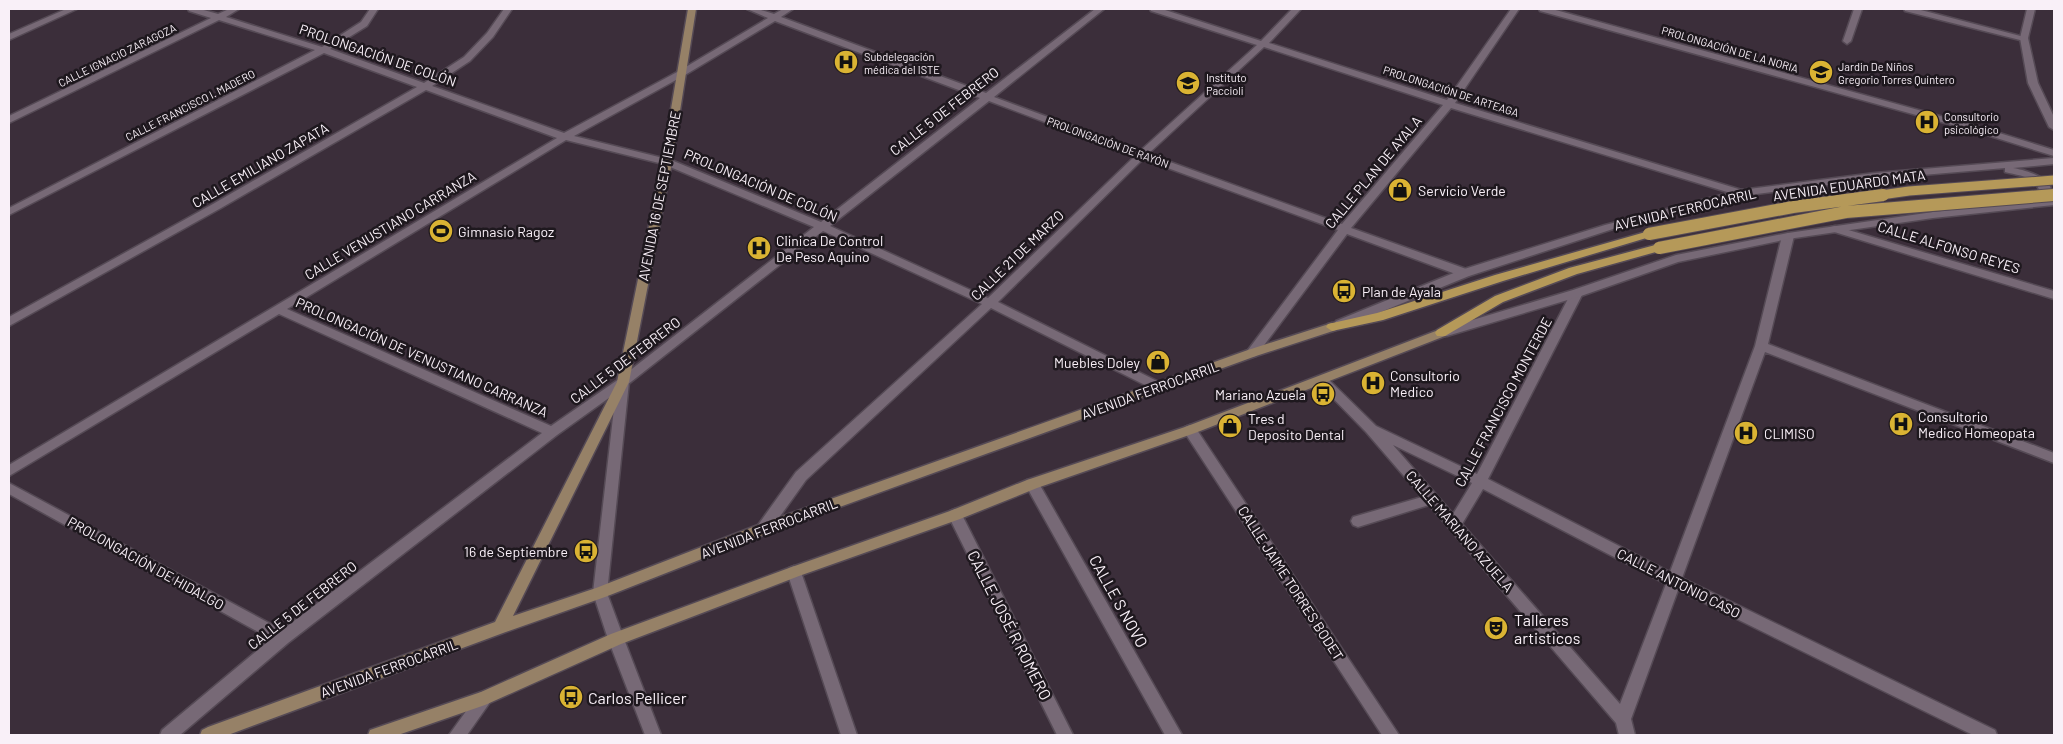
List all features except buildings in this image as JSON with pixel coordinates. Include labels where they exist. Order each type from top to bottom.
[{"type":"main road","name":"AVENIDA 16 DE SEPTIEMBRE","points":[[500,627],[623,382],[667,162],[692,9]]},
{"type":"main road","name":"AVENIDA EDUARDO MATA","points":[[1649,234],[1792,206],[1909,191],[2054,180]]},
{"type":"main road","name":"AVENIDA EDUARDO MATA","points":[[1441,333],[1499,299],[1573,271],[1659,248],[1846,212],[2054,195]]},
{"type":"main road","name":"AVENIDA FERROCARRIL","points":[[208,735],[500,627],[600,593],[764,529],[1252,353],[1332,327],[1379,317],[1499,278],[1649,234]]},
{"type":"main road","points":[[376,735],[485,698],[616,639],[794,572],[955,515],[1032,484],[1190,430],[1441,333]]},
{"type":"street","points":[[9,37],[73,9]]},
{"type":"street","name":"PROLONGACIÓN DE COLÓN","points":[[192,9],[322,50],[565,137],[667,162],[821,226],[990,303],[1159,387]]},
{"type":"street","name":"CALLE IGNACIO ZARAGOZA","points":[[9,120],[234,9]]},
{"type":"street","name":"CALLE FRANCISCO I. MADERO","points":[[9,212],[322,50],[364,24],[374,9]]},
{"type":"street","name":"CALLE EMILIANO ZAPATA","points":[[9,322],[424,86],[467,59],[490,36],[508,9]]},
{"type":"street","name":"PROLONGACIÓN DE RAYÓN","points":[[751,9],[1465,273]]},
{"type":"street","name":"CALLE VENUSTIANO CARRANZA","points":[[9,471],[565,137],[682,73],[789,9]]},
{"type":"street","name":"CALLE 5 DE FEBRERO","points":[[168,735],[283,638],[552,432],[623,382],[1100,9]]},
{"type":"street","name":"PROLONGACIÓN DE ARTEAGA","points":[[1154,9],[1449,104],[1741,194]]},
{"type":"street","name":"CALLE 21 DE MARZO","points":[[764,529],[802,476],[990,303],[1142,155],[1263,44],[1297,9]]},
{"type":"street","name":"CALLE PLAN DE AYALA","points":[[1252,353],[1345,228],[1449,104],[1515,9]]},
{"type":"street","name":"PROLONGACIÓN DE LA NORIA","points":[[1543,9],[1977,129],[2054,153]]},
{"type":"street","points":[[1847,41],[1858,9]]},
{"type":"street","points":[[1908,9],[2024,38]]},
{"type":"street","points":[[2031,9],[2024,38],[2033,83],[2054,127]]},
{"type":"street","points":[[2044,107],[2054,112]]},
{"type":"street","name":"AVENIDA FERROCARRIL","points":[[1332,327],[1465,273],[1609,227],[1741,194],[1874,176],[1996,168],[2054,161]]},
{"type":"street","points":[[1996,168],[2022,171],[2039,179],[2046,192],[2040,203]]},
{"type":"street","points":[[1441,333],[1577,293],[1676,259],[1788,236],[1834,229],[1933,215],[2054,202]]},
{"type":"street","name":"CALLE ALFONSO REYES","points":[[1834,229],[2054,295]]},
{"type":"street","points":[[1623,719],[1761,346],[1788,236]]},
{"type":"street","name":"CALLE FRANCISCO MONTERDE","points":[[1454,524],[1480,481],[1577,293]]},
{"type":"street","name":"PROLONGACIÓN DE VENUSTIANO CARRANZA","points":[[279,310],[552,432]]},
{"type":"street","points":[[1761,346],[2054,458]]},
{"type":"street","name":"CALLE MARIANO AZUELA","points":[[1322,380],[1370,429],[1623,719],[1627,735]]},
{"type":"street","name":"AVENIDA 16 DE SEPTIEMBRE","points":[[600,593],[623,382]]},
{"type":"street","name":"CALLE ANTONIO CASO","points":[[1370,429],[1480,481],[1674,582],[1989,735]]},
{"type":"street","name":"CALLE JAIME TORRES BODET","points":[[1190,430],[1391,735]]},
{"type":"street","name":"CALLE S NOVO","points":[[1032,484],[1174,735]]},
{"type":"street","name":"PROLONGACIÓN DE HIDALGO","points":[[9,488],[283,638]]},
{"type":"street","points":[[1358,521],[1432,499]]},
{"type":"street","name":"CALLE JOSÉ R ROMERO","points":[[955,515],[1065,735]]},
{"type":"street","points":[[794,572],[849,735]]},
{"type":"street","points":[[600,593],[654,735]]},
{"type":"street","points":[[457,735],[485,698]]},
{"type":"place","name":"Subdelegación médica del ISTE","points":[[846,62]]},
{"type":"place","name":"Jardin De Niños Gregorio Torres Quintero","points":[[1821,72]]},
{"type":"place","name":"Instituto Paccioli","points":[[1188,83]]},
{"type":"place","name":"Consultorio psicológico","points":[[1927,122]]},
{"type":"place","name":"Servicio Verde","points":[[1400,190]]},
{"type":"place","name":"Gimnasio Ragoz","points":[[441,231]]},
{"type":"place","name":"Clinica De Control De Peso Aquino","points":[[759,248]]},
{"type":"place","name":"Plan de Ayala","points":[[1344,291]]},
{"type":"place","name":"Muebles Doley","points":[[1158,362]]},
{"type":"place","name":"Consultorio Medico","points":[[1373,383]]},
{"type":"place","name":"Mariano Azuela","points":[[1323,394]]},
{"type":"place","name":"Consultorio Medico Homeopata","points":[[1901,424]]},
{"type":"place","name":"Tres d Deposito Dental","points":[[1230,426]]},
{"type":"place","name":"CLIMISO","points":[[1746,433]]},
{"type":"place","name":"16 de Septiembre","points":[[586,551]]},
{"type":"place","name":"Talleres artisticos","points":[[1496,628]]},
{"type":"place","name":"Carlos Pellicer","points":[[571,697]]}]
